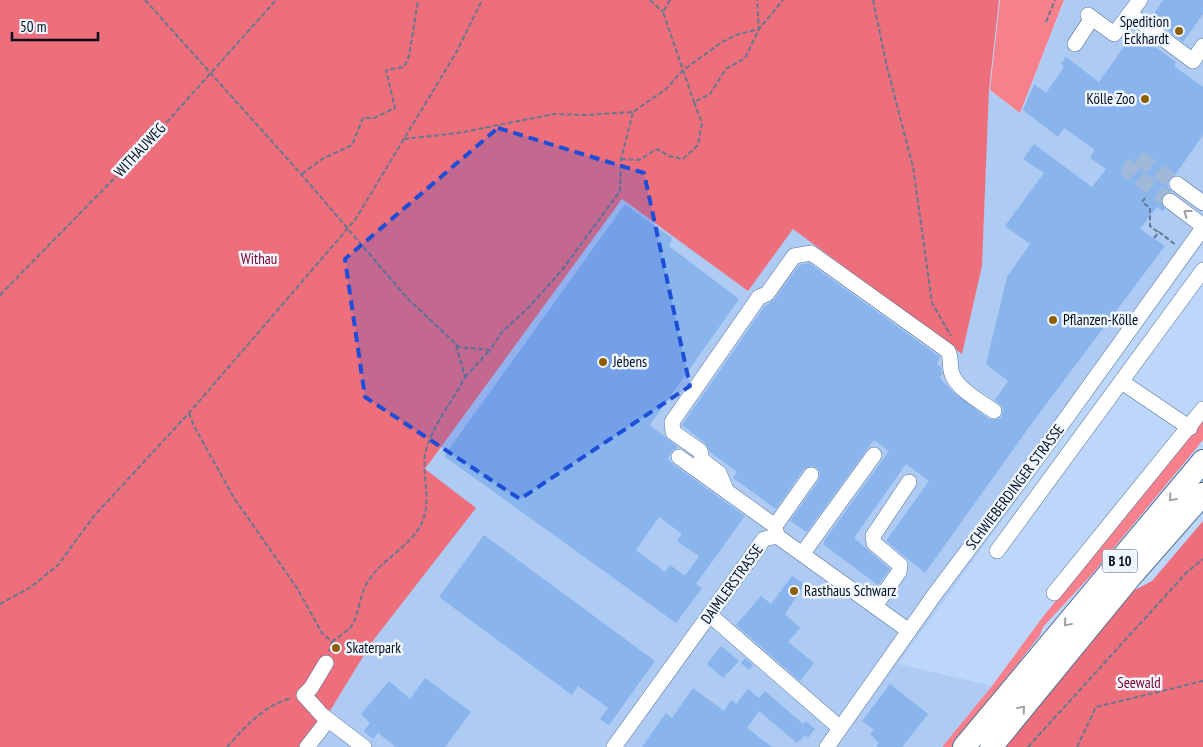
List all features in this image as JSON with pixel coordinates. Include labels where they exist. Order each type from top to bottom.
[{"type":"highway","name":"B 10","points":[[964,747],[1203,461]]},
{"type":"highway","name":"B 10","points":[[991,747],[1131,576],[1203,494]]},
{"type":"street","points":[[1075,44],[1090,17],[1114,34],[1140,0]]},
{"type":"street","points":[[1130,14],[1193,60],[1203,46]]},
{"type":"street","points":[[1203,194],[1180,181],[1203,203]]},
{"type":"street","points":[[1170,201],[1203,227]]},
{"type":"street","name":"SCHWIEBERDINGER STRASSE","points":[[827,747],[909,631],[1024,476],[1203,227]]},
{"type":"street","points":[[727,492],[719,473],[702,460],[700,451],[672,432],[672,422],[759,297],[767,294],[794,256],[811,252],[948,352],[952,360],[951,372],[955,380],[994,411]]},
{"type":"street","points":[[997,551],[1203,270]]},
{"type":"street","points":[[1101,370],[1190,428]]},
{"type":"street","points":[[1054,593],[1190,428],[1203,409]]},
{"type":"street","points":[[804,553],[874,455]]},
{"type":"street","points":[[679,458],[727,492],[776,531],[811,475]]},
{"type":"street","points":[[1024,476],[1043,490]]},
{"type":"street","points":[[875,606],[899,572],[900,565],[874,543],[873,536],[909,482]]},
{"type":"street","name":"DAIMLERSTRASSE","points":[[614,747],[764,539],[776,531],[909,631]]},
{"type":"street","points":[[710,615],[840,728]]},
{"type":"street","points":[[326,663],[311,688],[304,695],[328,720],[364,747]]},
{"type":"street","points":[[307,747],[328,720]]},
{"type":"path","points":[[144,0],[348,227],[407,298],[460,347],[490,350]]},
{"type":"path","name":"WITHAUWEG","points":[[0,295],[142,150],[276,0]]},
{"type":"path","points":[[302,175],[322,159],[352,146],[363,118],[374,118],[395,108],[386,70],[404,67],[409,56],[418,0]]},
{"type":"path","points":[[0,604],[31,587],[58,564],[94,516],[189,413],[355,220],[457,52],[482,0]]},
{"type":"path","points":[[622,159],[639,160],[657,150],[670,156],[683,158],[698,145],[702,123],[682,71],[663,12],[650,0]]},
{"type":"path","points":[[663,12],[670,0]]},
{"type":"path","points":[[756,0],[759,29]]},
{"type":"path","points":[[694,102],[710,94],[726,69],[745,58],[759,29],[783,0]]},
{"type":"path","points":[[873,0],[887,67],[913,167],[932,303],[956,343]]},
{"type":"path","points":[[1046,22],[1055,0]]},
{"type":"path","points":[[404,139],[458,133],[554,114],[585,115],[633,112],[666,89],[682,71],[722,42],[739,34],[759,29]]},
{"type":"path","points":[[332,642],[351,627],[365,586],[376,567],[413,538],[424,519],[427,445],[444,410],[454,399],[465,377],[490,350],[502,332],[529,307],[562,270],[620,191],[622,159],[633,112]]},
{"type":"path","points":[[1145,198],[1142,202],[1150,208],[1150,226],[1159,232]]},
{"type":"path","points":[[455,343],[465,377]]},
{"type":"path","points":[[189,413],[234,498],[297,588],[327,639]]},
{"type":"path","points":[[1028,747],[1187,572],[1203,558]]},
{"type":"path","points":[[1077,747],[1096,707],[1203,681]]},
{"type":"path","points":[[227,747],[243,729],[270,707],[279,701],[304,695]]},
{"type":"highlighted area","points":[[498,128],[644,173],[690,386],[520,499],[365,397],[345,259]]},
{"type":"shaded area","points":[[1000,0],[1064,0],[1020,113],[990,90]]},
{"type":"shaded area","points":[[1065,0],[1203,0],[1203,243],[898,664],[992,686],[942,747],[308,747],[372,642],[475,508],[425,470],[622,198],[748,291],[793,229],[962,354],[982,266],[989,90],[1020,114]]},
{"type":"shaded area","points":[[1203,418],[1203,440],[1093,573],[1043,627],[1040,635],[953,747],[942,747],[992,686],[1042,618]]},
{"type":"green space","name":"Withau","points":[[0,0],[999,0],[989,90],[982,266],[962,354],[793,229],[748,291],[622,199],[425,469],[476,508],[372,642],[308,747],[0,747]]},
{"type":"green space","name":"Seewald","points":[[1203,521],[1203,747],[1003,747],[1133,591],[1152,581]]},
{"type":"building","name":"Spedition Eckhardt","points":[[1163,0],[1203,0],[1203,14],[1183,42],[1151,18]]},
{"type":"building","points":[[1134,32],[1176,62],[1174,66],[1203,87],[1203,135],[1175,175],[1169,179],[1168,187],[1172,192],[1166,193],[1161,199],[1165,209],[1163,211],[1157,207],[1140,229],[1165,246],[1032,423],[925,573],[886,541],[929,481],[906,464],[854,538],[890,569],[878,585],[824,545],[824,541],[889,451],[874,440],[807,532],[790,521],[819,480],[820,472],[817,468],[811,466],[804,469],[776,509],[733,478],[737,472],[710,452],[705,443],[682,425],[764,307],[775,299],[799,265],[809,263],[940,357],[937,364],[941,367],[942,374],[940,378],[953,392],[989,419],[999,419],[1002,416],[1003,407],[995,400],[1008,381],[986,364],[1007,277],[1030,244],[1005,226],[1044,173],[1023,159],[1034,144],[1092,187],[1106,169],[1090,158],[1095,150],[1064,128],[1058,137],[1023,110],[1034,84],[1046,93],[1064,67],[1061,64],[1066,57],[1099,82]]},
{"type":"building","name":"Jebens","points":[[625,204],[672,238],[669,246],[739,299],[650,425],[678,447],[672,451],[668,459],[674,465],[745,516],[696,584],[702,588],[676,623],[444,456]],"holes":[[[659,517],[682,534],[677,541],[699,556],[685,576],[670,565],[665,572],[636,550]]]},
{"type":"building","points":[[484,535],[655,661],[609,725],[600,719],[608,708],[578,686],[572,695],[439,597]]},
{"type":"building","points":[[792,576],[805,584],[785,614],[800,628],[788,642],[814,663],[800,681],[736,625],[761,596],[771,604]]},
{"type":"building","points":[[721,646],[739,661],[723,678],[707,664]]},
{"type":"building","points":[[745,658],[753,665],[749,670],[741,663]]},
{"type":"building","points":[[425,678],[471,712],[445,747],[396,747],[378,733],[373,739],[364,731],[370,723],[361,714],[389,681],[410,699]]},
{"type":"building","points":[[890,684],[928,714],[902,747],[876,747],[879,743],[870,734],[874,730],[862,721]]},
{"type":"building","points":[[693,688],[724,711],[731,700],[736,704],[748,689],[759,698],[765,691],[803,724],[806,721],[815,729],[808,738],[805,735],[797,743],[759,711],[747,728],[772,747],[642,747],[666,713],[672,718]]},
{"type":"tunnel","points":[[1170,201],[1129,171],[1138,157],[1177,184]]},
{"type":"place","name":"Spedition Eckhardt","points":[[1179,31]]},
{"type":"place","name":"Kölle Zoo","points":[[1145,99]]},
{"type":"place","name":"Pflanzen-Kölle","points":[[1053,320]]},
{"type":"place","name":"Jebens","points":[[603,362]]},
{"type":"place","name":"Rasthaus Schwarz","points":[[794,591]]},
{"type":"place","name":"Skaterpark","points":[[336,648]]}]
